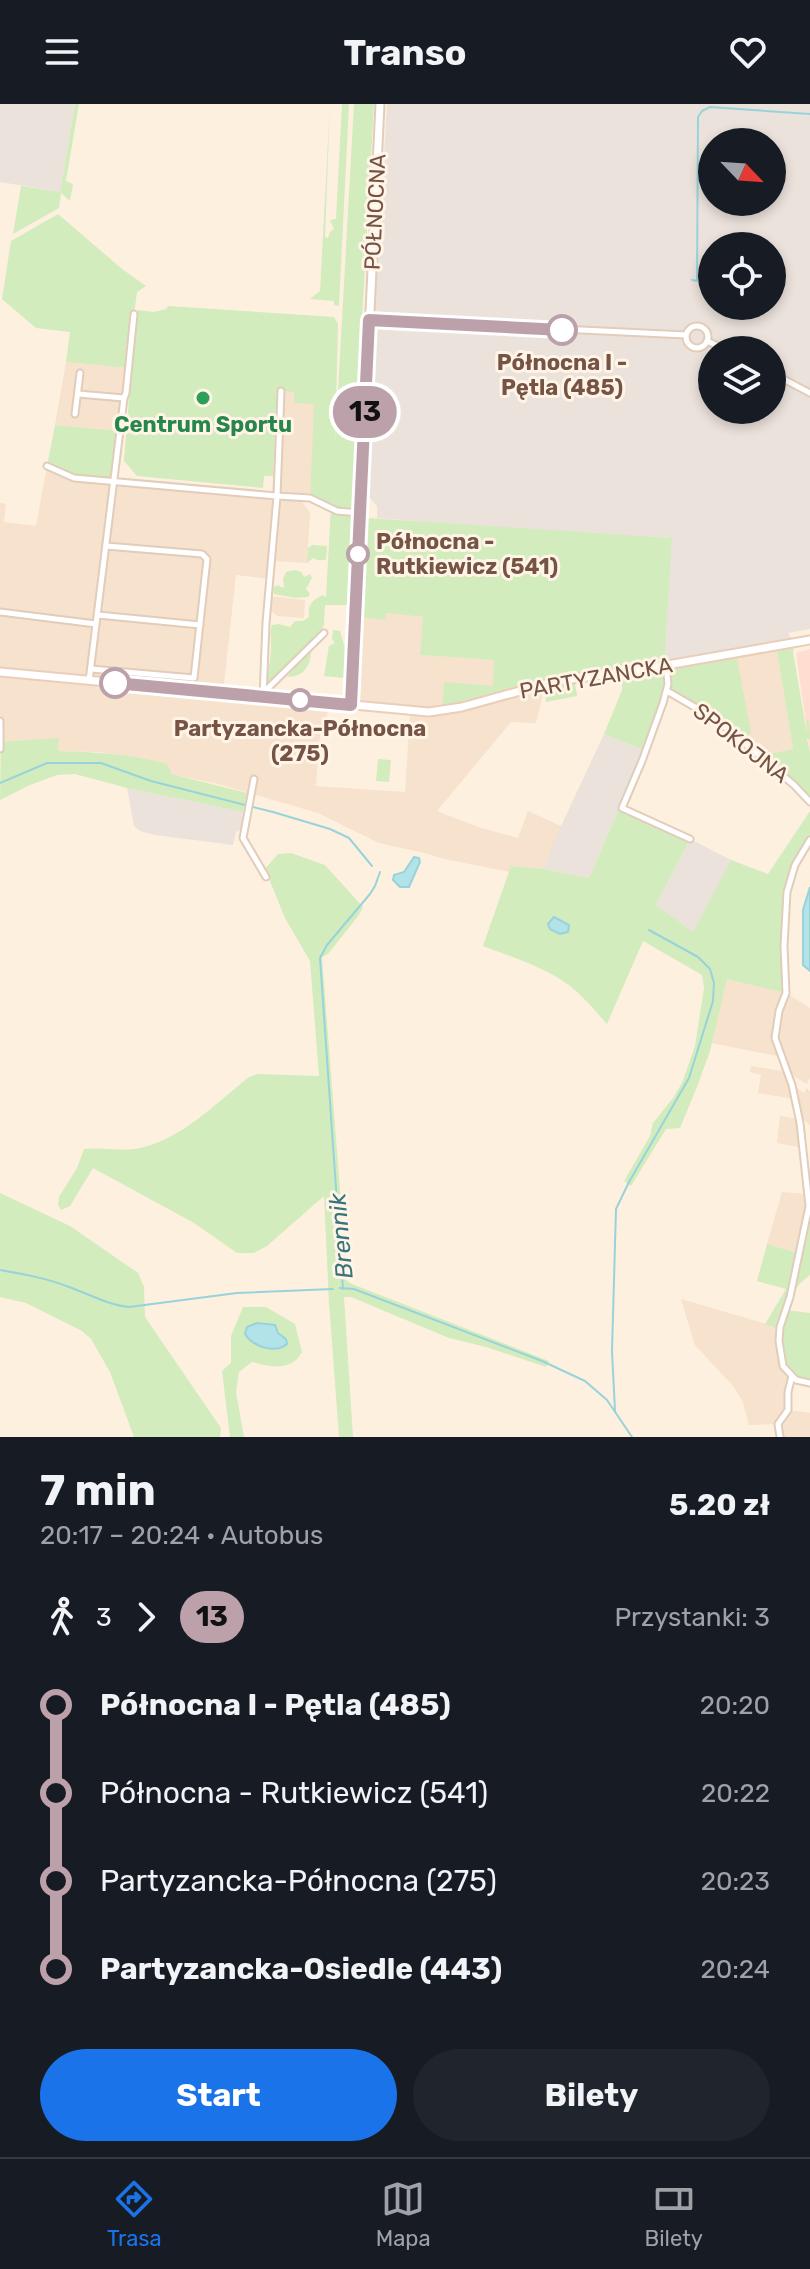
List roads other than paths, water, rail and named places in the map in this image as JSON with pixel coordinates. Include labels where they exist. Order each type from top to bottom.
[{"type":"main road","name":"PÓŁNOCNA","points":[[351,705],[380,104]]},
{"type":"main road","name":"PARTYZANCKA","points":[[0,672],[264,694],[412,712],[442,711],[556,681],[810,640]]},
{"type":"street","points":[[89,681],[134,314]]},
{"type":"street","points":[[369,320],[686,335]]},
{"type":"street","points":[[686,335],[693,327],[700,327],[707,336]]},
{"type":"street","points":[[686,335],[690,345],[698,347]]},
{"type":"street","points":[[75,414],[80,373]]},
{"type":"street","points":[[786,380],[810,393]]},
{"type":"street","points":[[264,694],[281,391]]},
{"type":"street","points":[[78,394],[124,398]]},
{"type":"street","points":[[47,466],[74,478],[310,498],[341,512],[360,513]]},
{"type":"street","points":[[91,669],[194,678],[207,559],[202,554],[106,546]]},
{"type":"street","points":[[0,612],[96,624]]},
{"type":"street","points":[[98,615],[200,625]]},
{"type":"street","points":[[264,694],[324,633]]},
{"type":"street","points":[[666,665],[667,691],[622,808],[690,839]]},
{"type":"street","name":"SPOKOJNA","points":[[667,691],[717,720],[810,802]]},
{"type":"street","points":[[0,721],[1,746]]},
{"type":"street","points":[[254,779],[243,838],[266,877]]},
{"type":"street","points":[[810,840],[795,865],[787,892],[784,946],[786,993],[776,1032],[777,1045],[795,1099],[808,1186],[806,1223],[779,1333],[783,1366],[800,1382],[810,1383]]},
{"type":"street","points":[[780,1437],[778,1424],[788,1410],[792,1376]]},
{"type":"water","points":[[414,857],[419,858],[420,862],[409,887],[400,887],[393,880],[394,875],[404,872]]},
{"type":"water","points":[[810,887],[810,971],[803,965],[803,910]]},
{"type":"water","points":[[554,917],[569,925],[568,932],[560,934],[550,929],[548,924]]},
{"type":"water","points":[[257,1323],[275,1325],[287,1344],[271,1349],[253,1342],[245,1334],[247,1327]]},
{"type":"waterway","points":[[692,280],[697,281],[698,117],[702,111],[710,107],[810,114]]},
{"type":"waterway","name":"Brennik","points":[[0,783],[47,763],[101,763],[151,781],[330,829],[349,838],[372,866]]},
{"type":"waterway","name":"Brennik","points":[[343,1289],[320,958],[327,945],[370,894],[380,872]]},
{"type":"waterway","points":[[615,1411],[612,1351],[616,1209],[689,1078],[713,1001],[714,983],[710,969],[698,957],[649,930]]},
{"type":"waterway","points":[[0,1270],[52,1281],[106,1302],[129,1307],[237,1293],[333,1289]]},
{"type":"waterway","name":"Brennik","points":[[340,1288],[354,1289],[542,1361],[585,1381],[607,1400],[632,1437]]},
{"type":"place","name":"Północna I - Pętla (485)","points":[[562,330]]},
{"type":"place","name":"Centrum Sportu","points":[[203,398]]},
{"type":"place","name":"Północna - Rutkiewicz (541)","points":[[358,554]]},
{"type":"place","name":"Partyzancka-Północna (275)","points":[[300,700]]}]
